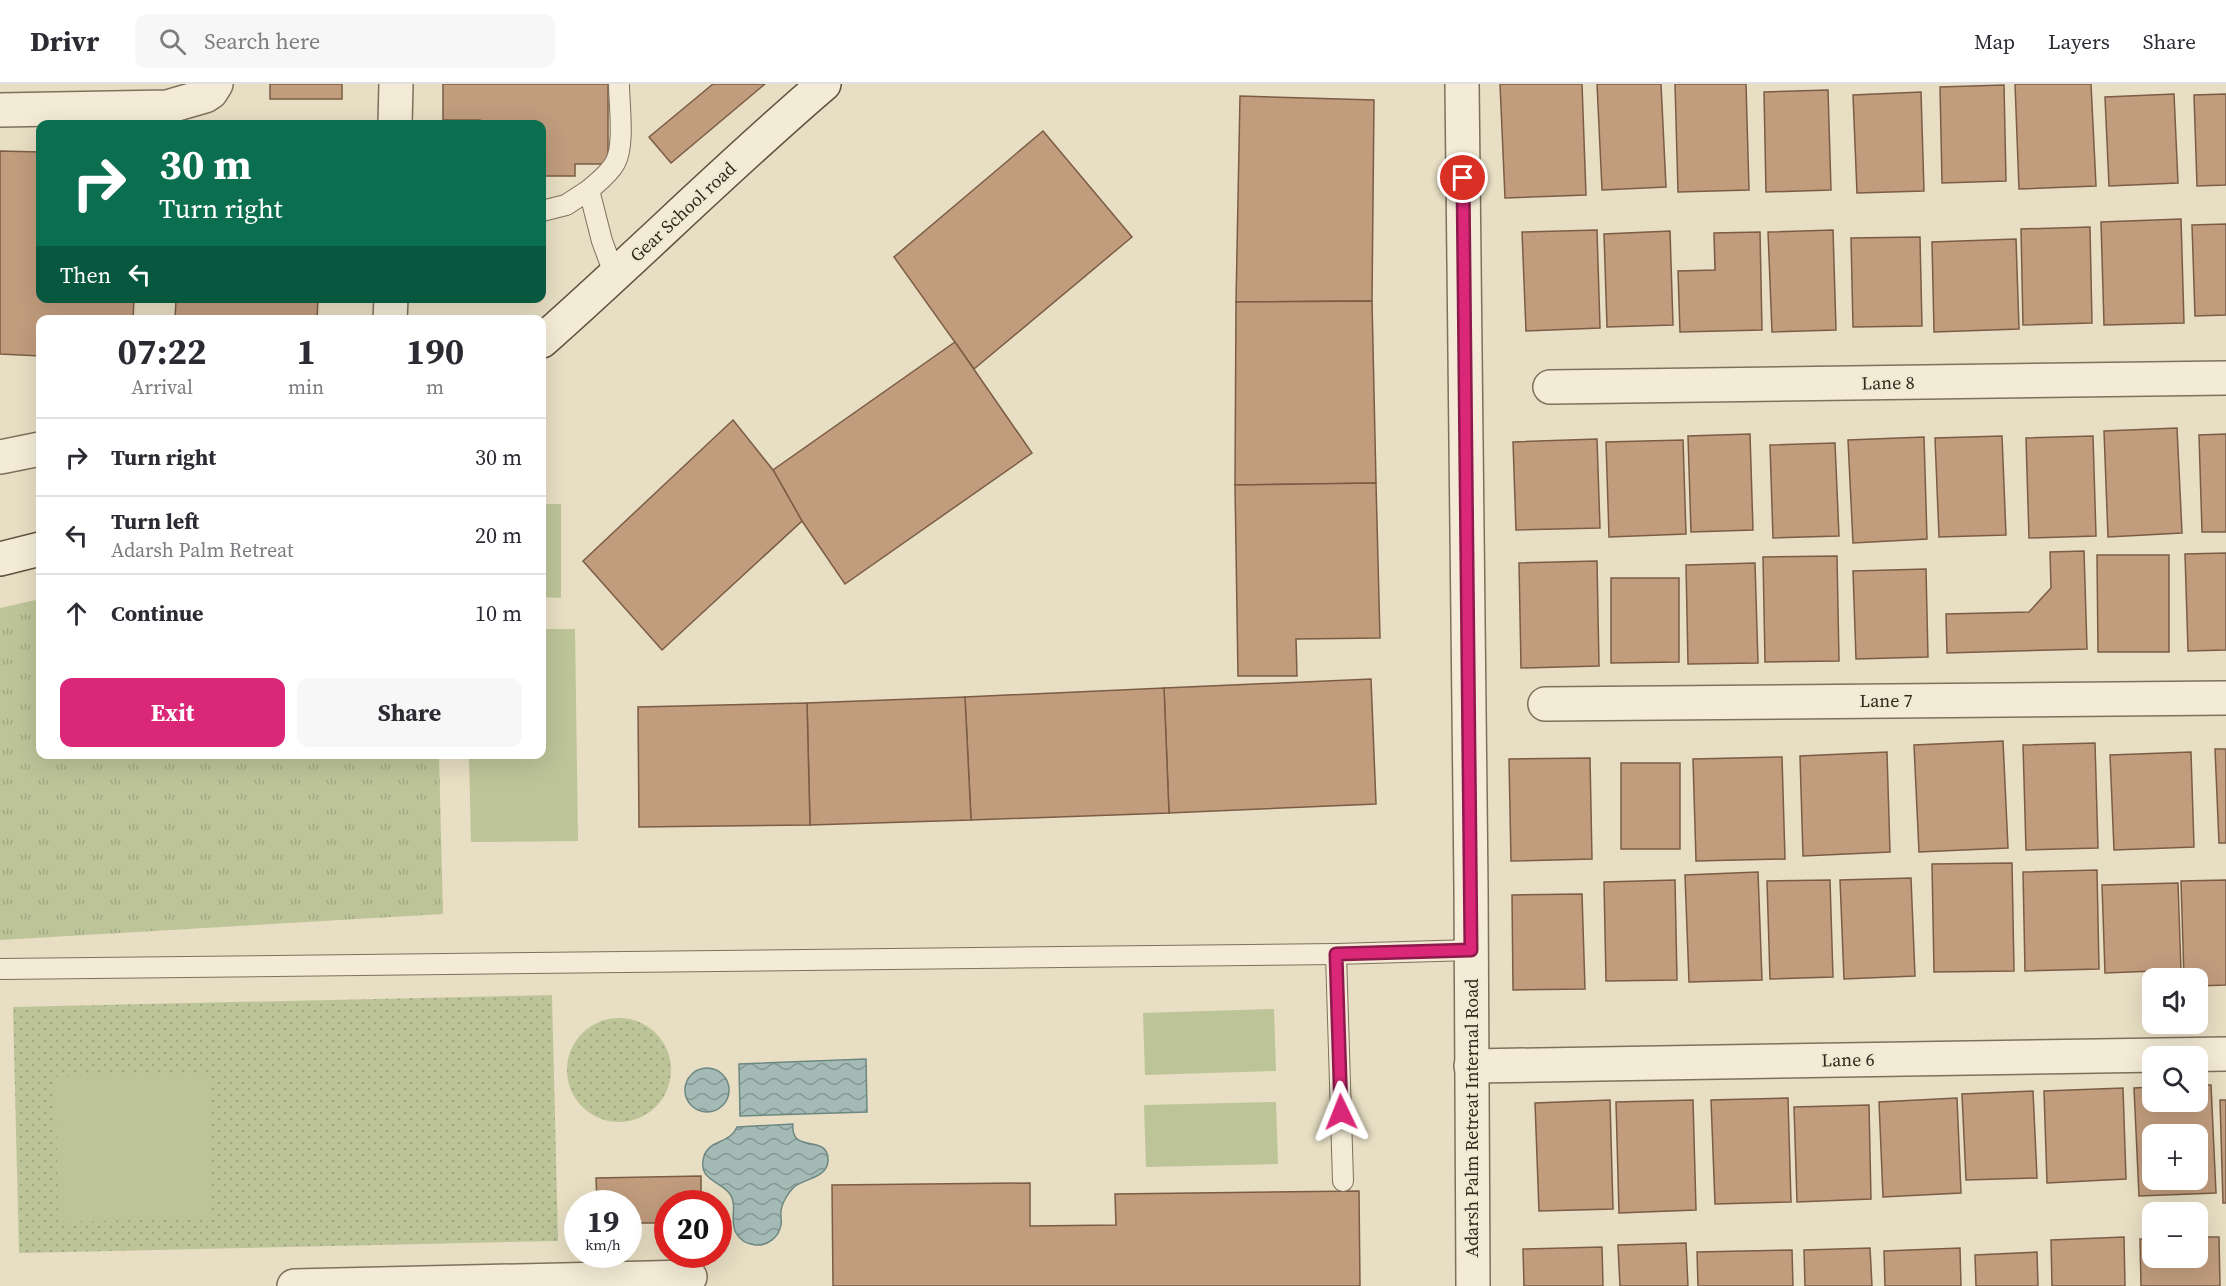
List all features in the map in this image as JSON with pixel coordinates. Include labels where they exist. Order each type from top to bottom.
[{"type":"street","points":[[0,110],[167,107],[205,96],[216,84]]},
{"type":"street","points":[[395,120],[396,84]]},
{"type":"street","name":"Gear School road","points":[[546,337],[615,276],[759,140],[824,84]]},
{"type":"street","name":"Adarsh Palm Retreat Internal Road","points":[[1462,84],[1473,1286]]},
{"type":"street","name":"Lane 8","points":[[1550,387],[2226,378]]},
{"type":"street","points":[[0,457],[36,450]]},
{"type":"street","points":[[0,559],[36,550]]},
{"type":"street","name":"Lane 7","points":[[1545,704],[2226,698]]},
{"type":"street","name":"Lane 6","points":[[1471,1066],[2226,1054]]},
{"type":"street","points":[[294,1286],[690,1277]]},
{"type":"lane","points":[[546,210],[566,205],[589,190],[608,173],[616,161],[620,141],[619,84]]},
{"type":"lane","points":[[589,190],[602,241],[615,276]]},
{"type":"lane","points":[[0,969],[1336,954],[1471,950]]},
{"type":"lane","points":[[1336,954],[1343,1180]]},
{"type":"green space","points":[[546,504],[561,504],[561,598],[546,597]]},
{"type":"green space","points":[[36,600],[36,759],[439,759],[443,914],[0,940],[0,608]]},
{"type":"green space","points":[[546,629],[575,629],[578,841],[471,842],[469,759],[546,759]]},
{"type":"green space","points":[[552,995],[558,1241],[19,1253],[13,1007]]},
{"type":"green space","points":[[1274,1009],[1276,1071],[1145,1075],[1143,1013]]},
{"type":"green space","points":[[619,1018],[639,1022],[656,1033],[667,1050],[671,1070],[667,1090],[656,1107],[639,1118],[619,1122],[599,1118],[582,1107],[571,1090],[567,1070],[571,1050],[582,1033],[599,1022]]},
{"type":"green space","points":[[208,1073],[211,1218],[59,1222],[55,1077]]},
{"type":"green space","points":[[1276,1102],[1278,1164],[1146,1167],[1144,1105]]},
{"type":"water","points":[[866,1059],[867,1112],[740,1116],[739,1064]]},
{"type":"water","points":[[707,1068],[722,1075],[729,1090],[722,1105],[707,1112],[692,1105],[685,1090],[692,1075]]},
{"type":"water","points":[[793,1124],[797,1139],[823,1147],[827,1152],[827,1167],[820,1174],[794,1187],[783,1205],[780,1229],[775,1237],[764,1244],[749,1244],[740,1238],[733,1223],[732,1190],[727,1190],[704,1171],[704,1156],[707,1151],[730,1136],[737,1127]]},
{"type":"building","points":[[270,84],[342,84],[342,99],[270,99]]},
{"type":"building","points":[[443,84],[608,84],[608,164],[575,164],[575,176],[546,176],[546,120],[443,120]]},
{"type":"building","points":[[713,84],[765,84],[671,163],[649,137]]},
{"type":"building","points":[[1500,84],[1582,84],[1586,195],[1505,198]]},
{"type":"building","points":[[1597,84],[1661,84],[1666,187],[1602,190]]},
{"type":"building","points":[[1675,84],[1746,84],[1749,190],[1678,192]]},
{"type":"building","points":[[2015,84],[2091,84],[2096,186],[2019,189]]},
{"type":"building","points":[[2004,85],[2006,181],[1942,183],[1940,87]]},
{"type":"building","points":[[1828,90],[1831,190],[1766,192],[1764,92]]},
{"type":"building","points":[[1921,92],[1924,191],[1857,193],[1853,95]]},
{"type":"building","points":[[2174,94],[2178,183],[2109,186],[2105,97]]},
{"type":"building","points":[[2226,94],[2226,185],[2197,186],[2194,95]]},
{"type":"building","points":[[1240,96],[1374,100],[1372,301],[1236,302]]},
{"type":"building","points":[[1043,131],[1132,237],[974,369],[894,257]]},
{"type":"building","points":[[0,151],[36,152],[36,303],[134,303],[133,315],[36,315],[36,356],[0,354]]},
{"type":"building","points":[[2181,219],[2184,323],[2104,325],[2101,222]]},
{"type":"building","points":[[2226,224],[2226,315],[2195,316],[2192,225]]},
{"type":"building","points":[[2090,227],[2092,323],[2023,325],[2021,229]]},
{"type":"building","points":[[1597,230],[1600,328],[1526,331],[1522,232]]},
{"type":"building","points":[[1833,230],[1836,330],[1772,332],[1768,232]]},
{"type":"building","points":[[1670,231],[1673,325],[1607,327],[1604,234]]},
{"type":"building","points":[[1760,232],[1762,330],[1680,332],[1678,271],[1715,270],[1714,233]]},
{"type":"building","points":[[1920,237],[1922,326],[1853,327],[1851,238]]},
{"type":"building","points":[[2016,239],[2019,329],[1934,332],[1932,242]]},
{"type":"building","points":[[1372,301],[1376,483],[1235,485],[1236,302]]},
{"type":"building","points":[[176,303],[318,303],[317,315],[175,315]]},
{"type":"building","points":[[955,342],[1032,453],[845,584],[802,521],[773,470]]},
{"type":"building","points":[[733,420],[773,470],[802,521],[662,650],[583,561]]},
{"type":"building","points":[[2177,428],[2182,533],[2108,537],[2104,431]]},
{"type":"building","points":[[1750,434],[1753,530],[1691,532],[1688,436]]},
{"type":"building","points":[[2226,434],[2226,532],[2202,532],[2199,435]]},
{"type":"building","points":[[2002,436],[2006,535],[1939,537],[1935,438]]},
{"type":"building","points":[[2093,436],[2096,536],[2029,538],[2026,438]]},
{"type":"building","points":[[1924,437],[1927,539],[1853,543],[1848,440]]},
{"type":"building","points":[[1597,439],[1600,528],[1516,530],[1513,442]]},
{"type":"building","points":[[1683,440],[1686,534],[1609,537],[1606,442]]},
{"type":"building","points":[[1835,443],[1839,536],[1773,538],[1770,445]]},
{"type":"building","points":[[1376,483],[1380,638],[1296,639],[1297,676],[1238,676],[1235,485]]},
{"type":"building","points":[[2084,551],[2087,649],[1947,653],[1946,614],[2029,612],[2051,588],[2050,552]]},
{"type":"building","points":[[2226,553],[2226,650],[2188,651],[2185,554]]},
{"type":"building","points":[[2097,555],[2169,555],[2169,652],[2098,652]]},
{"type":"building","points":[[1837,556],[1839,661],[1765,662],[1763,557]]},
{"type":"building","points":[[1597,561],[1599,666],[1521,668],[1519,563]]},
{"type":"building","points":[[1755,563],[1758,663],[1688,664],[1686,565]]},
{"type":"building","points":[[1926,569],[1928,657],[1856,659],[1853,571]]},
{"type":"building","points":[[1611,578],[1679,578],[1679,662],[1611,663]]},
{"type":"building","points":[[1371,679],[1376,804],[1169,813],[1164,688]]},
{"type":"building","points":[[1164,688],[1169,813],[971,820],[965,697]]},
{"type":"building","points":[[965,697],[971,820],[810,825],[807,703]]},
{"type":"building","points":[[807,703],[810,825],[639,827],[638,707]]},
{"type":"building","points":[[2003,741],[2008,848],[1919,852],[1914,745]]},
{"type":"building","points":[[2095,743],[2098,848],[2026,850],[2023,745]]},
{"type":"building","points":[[2215,749],[2226,749],[2226,843],[2219,843]]},
{"type":"building","points":[[1887,752],[1890,852],[1803,856],[1800,756]]},
{"type":"building","points":[[2191,752],[2194,847],[2114,850],[2110,755]]},
{"type":"building","points":[[1782,757],[1785,859],[1696,861],[1693,759]]},
{"type":"building","points":[[1590,758],[1592,859],[1511,861],[1509,759]]},
{"type":"building","points":[[1621,763],[1680,763],[1680,849],[1621,849]]},
{"type":"building","points":[[2012,863],[2014,971],[1934,972],[1932,864]]},
{"type":"building","points":[[2097,870],[2099,969],[2025,971],[2023,872]]},
{"type":"building","points":[[1758,872],[1762,980],[1689,982],[1685,875]]},
{"type":"building","points":[[1911,878],[1915,976],[1844,979],[1840,880]]},
{"type":"building","points":[[1675,880],[1677,980],[1606,981],[1604,882]]},
{"type":"building","points":[[1830,880],[1833,977],[1770,979],[1767,881]]},
{"type":"building","points":[[2226,880],[2226,985],[2208,986],[2208,968],[2184,968],[2181,881]]},
{"type":"building","points":[[2178,883],[2181,968],[2142,968],[2142,972],[2105,973],[2102,885]]},
{"type":"building","points":[[1582,894],[1585,989],[1513,990],[1512,895]]},
{"type":"building","points":[[2208,1085],[2211,1085],[2216,1193],[2139,1196],[2134,1088],[2142,1088],[2142,1112],[2208,1112]]},
{"type":"building","points":[[2123,1088],[2126,1179],[2047,1183],[2044,1091]]},
{"type":"building","points":[[2033,1091],[2037,1178],[1966,1180],[1962,1094]]},
{"type":"building","points":[[1788,1098],[1791,1202],[1715,1204],[1711,1100]]},
{"type":"building","points":[[1957,1098],[1961,1193],[1883,1197],[1879,1102]]},
{"type":"building","points":[[1610,1100],[1613,1209],[1539,1211],[1535,1103]]},
{"type":"building","points":[[1693,1100],[1696,1210],[1619,1213],[1616,1102]]},
{"type":"building","points":[[2220,1100],[2226,1100],[2226,1203],[2223,1203]]},
{"type":"building","points":[[1869,1105],[1871,1199],[1797,1202],[1794,1107]]},
{"type":"building","points":[[701,1176],[701,1190],[654,1190],[654,1223],[642,1223],[642,1190],[596,1190],[596,1178]]},
{"type":"building","points":[[1030,1183],[1030,1226],[1116,1225],[1115,1194],[1359,1191],[1360,1286],[833,1286],[832,1185]]},
{"type":"building","points":[[2124,1237],[2125,1286],[2052,1286],[2051,1240]]},
{"type":"building","points":[[2208,1237],[2219,1237],[2220,1286],[2141,1286],[2140,1239],[2142,1239],[2142,1268],[2208,1268]]},
{"type":"building","points":[[1686,1243],[1688,1286],[1620,1286],[1618,1245]]},
{"type":"building","points":[[1602,1247],[1603,1286],[1524,1286],[1523,1249]]},
{"type":"building","points":[[1870,1248],[1872,1286],[1805,1286],[1804,1250]]},
{"type":"building","points":[[1960,1248],[1961,1286],[1885,1286],[1884,1251]]},
{"type":"building","points":[[1792,1250],[1793,1286],[1698,1286],[1697,1252]]},
{"type":"building","points":[[2037,1252],[2038,1286],[1976,1286],[1975,1255]]},
{"type":"route","points":[[1341,1112],[1336,954],[1471,950],[1463,178]]}]
